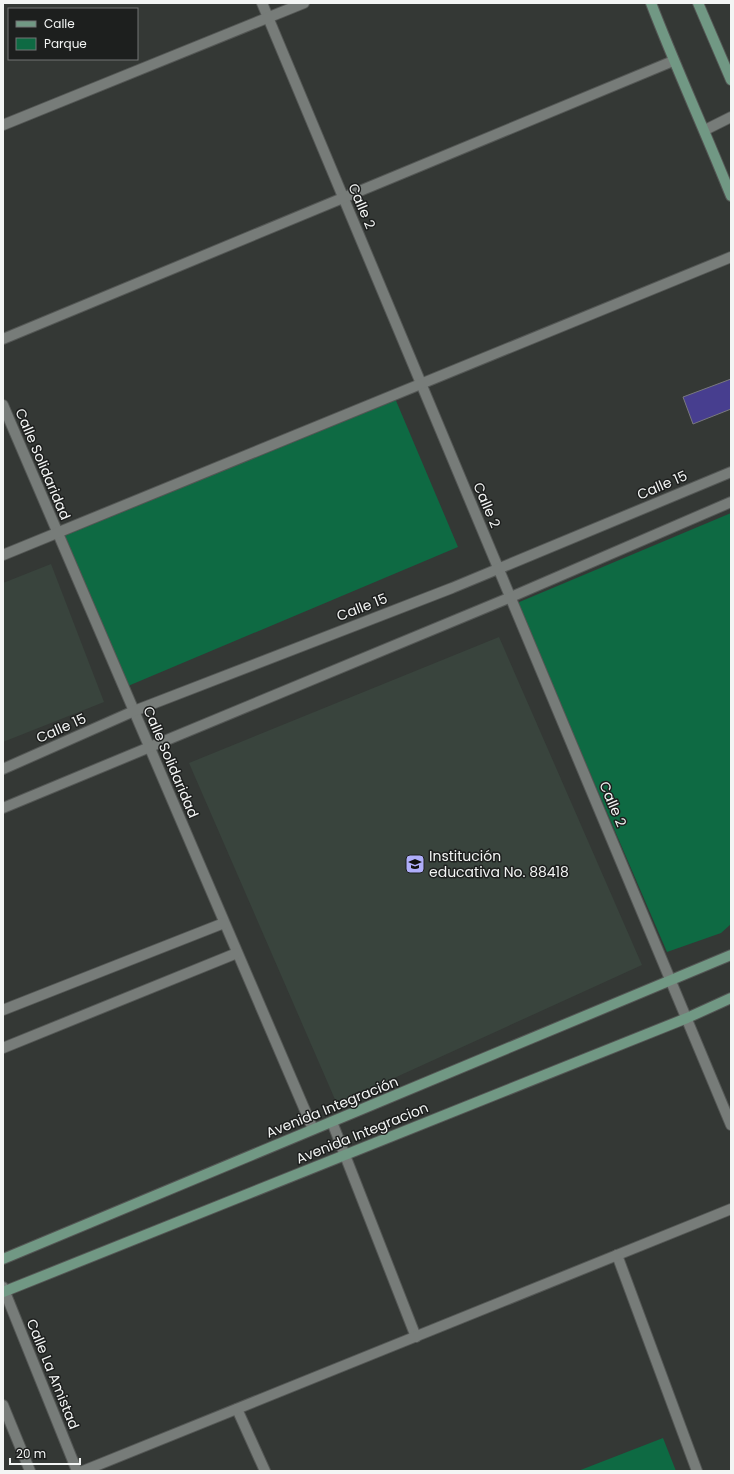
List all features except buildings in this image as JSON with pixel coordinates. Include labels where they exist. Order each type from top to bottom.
[{"type":"main road","points":[[652,3],[674,61],[705,130],[731,196]]},
{"type":"main road","points":[[698,3],[731,80]]},
{"type":"main road","name":"Avenida Integración","points":[[3,1259],[731,955]]},
{"type":"main road","name":"Avenida Integracion","points":[[4,1290],[687,1018],[731,998]]},
{"type":"street","name":"Calle 2","points":[[262,3],[672,980],[731,1125]]},
{"type":"street","points":[[3,125],[304,3]]},
{"type":"street","points":[[3,339],[674,61]]},
{"type":"street","points":[[705,130],[731,117]]},
{"type":"street","points":[[3,555],[731,257]]},
{"type":"street","name":"Calle Solidaridad","points":[[3,405],[313,1129]]},
{"type":"street","name":"Calle 15","points":[[3,769],[134,711],[499,568],[731,472]]},
{"type":"street","points":[[3,808],[511,597],[731,502]]},
{"type":"street","points":[[3,1010],[224,923]]},
{"type":"street","points":[[3,1048],[237,952]]},
{"type":"street","points":[[332,1122],[416,1337]]},
{"type":"street","points":[[84,1471],[731,1209]]},
{"type":"street","points":[[617,1255],[697,1471]]},
{"type":"street","name":"Calle La Amistad","points":[[4,1290],[77,1471]]},
{"type":"street","points":[[3,1405],[30,1471]]},
{"type":"street","points":[[237,1409],[265,1471]]},
{"type":"shaded area","points":[[51,564],[104,702],[3,742],[3,583]]},
{"type":"shaded area","name":"Institución educativa No. 88418","points":[[499,637],[642,965],[337,1104],[189,763]]},
{"type":"green space","points":[[394,396],[458,547],[128,686],[62,530]]},
{"type":"green space","points":[[731,513],[731,924],[721,933],[667,952],[517,603]]},
{"type":"green space","points":[[663,1438],[676,1471],[578,1471]]},
{"type":"place","name":"Institución educativa No. 88418","points":[[415,864]]}]
